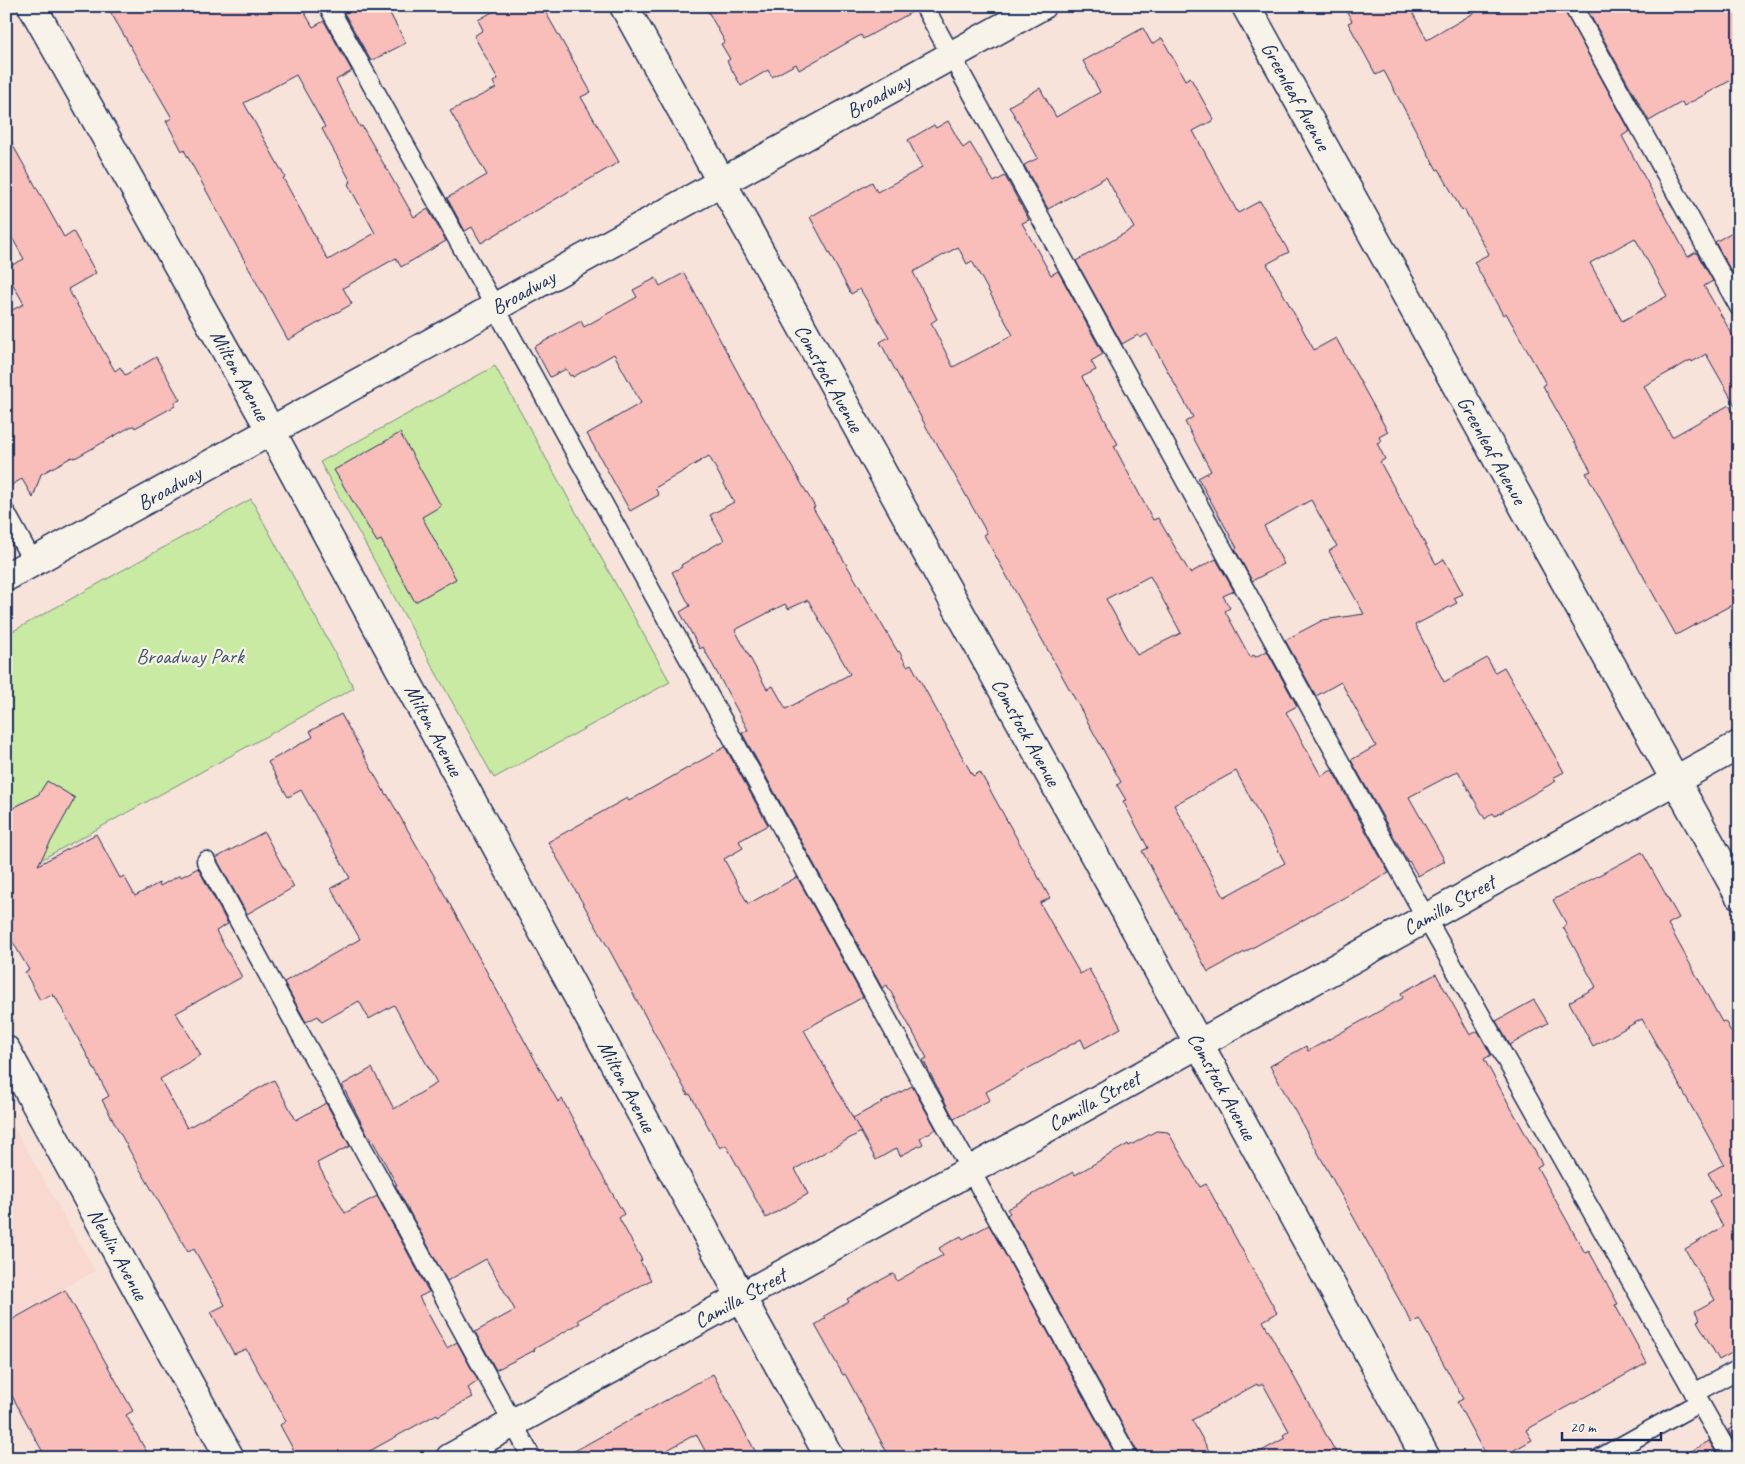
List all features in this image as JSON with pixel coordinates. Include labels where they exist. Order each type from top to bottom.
[{"type":"street","name":"Milton Avenue","points":[[32,6],[271,431],[830,1458]]},
{"type":"street","name":"Comstock Avenue","points":[[624,6],[1426,1458]]},
{"type":"street","name":"Broadway","points":[[6,577],[1040,6]]},
{"type":"street","name":"Greenleaf Avenue","points":[[1246,6],[1739,894]]},
{"type":"street","name":"Camilla Street","points":[[450,1458],[1739,745]]},
{"type":"street","name":"Newlin Avenue","points":[[6,1050],[230,1458]]},
{"type":"lane","points":[[328,6],[1129,1458]]},
{"type":"lane","points":[[924,6],[1426,918],[1731,1458]]},
{"type":"lane","points":[[1573,6],[1739,307]]},
{"type":"lane","points":[[6,513],[34,562]]},
{"type":"lane","points":[[206,862],[532,1458]]},
{"type":"lane","points":[[1600,1458],[1697,1398],[1739,1369]]},
{"type":"shaded area","points":[[6,1113],[95,1271],[6,1321]]},
{"type":"green space","points":[[495,366],[670,682],[494,778],[320,462]]},
{"type":"green space","name":"Broadway Park","points":[[251,499],[354,688],[6,879],[6,635]]},
{"type":"building","points":[[107,6],[301,6],[313,27],[324,21],[352,71],[336,80],[360,127],[362,126],[414,217],[428,209],[446,241],[401,267],[396,258],[343,288],[352,304],[288,340],[184,150],[182,151],[166,121],[172,118]],"holes":[[[296,75],[325,127],[322,129],[351,182],[348,184],[375,233],[328,260],[244,103]]]},
{"type":"building","points":[[350,6],[386,6],[406,43],[371,61],[343,11]]},
{"type":"building","points":[[503,6],[542,6],[591,92],[581,97],[619,162],[481,243],[472,227],[465,231],[447,198],[487,175],[450,111],[496,88],[493,82],[498,79],[474,36],[483,30],[478,20]]},
{"type":"building","points":[[705,6],[913,6],[914,11],[863,39],[861,35],[799,70],[796,64],[772,77],[768,70],[741,86],[727,61],[730,59],[721,44],[725,42]]},
{"type":"building","points":[[1344,6],[1409,6],[1427,40],[1486,6],[1562,6],[1630,131],[1622,136],[1688,257],[1696,252],[1713,281],[1704,286],[1739,346],[1739,412],[1706,354],[1692,362],[1691,360],[1644,386],[1672,437],[1729,405],[1739,422],[1739,601],[1676,635],[1586,473],[1591,471],[1543,386],[1546,384],[1506,313],[1503,315],[1474,262],[1489,254],[1464,209],[1462,211],[1439,169],[1437,170],[1384,71],[1376,75],[1348,23],[1352,21]],"holes":[[[1635,238],[1667,296],[1622,321],[1590,263]]]},
{"type":"building","points":[[1585,6],[1739,6],[1739,71],[1733,74],[1735,78],[1684,106],[1682,102],[1649,121]]},
{"type":"building","points":[[1143,28],[1152,44],[1162,38],[1185,80],[1190,77],[1214,120],[1193,131],[1238,213],[1260,201],[1289,252],[1267,264],[1314,350],[1336,338],[1388,432],[1379,437],[1381,441],[1377,443],[1385,459],[1380,462],[1436,564],[1444,559],[1463,594],[1454,598],[1457,603],[1415,625],[1444,682],[1487,658],[1495,672],[1504,667],[1564,772],[1553,778],[1556,781],[1495,816],[1493,813],[1485,819],[1458,771],[1409,797],[1445,861],[1418,876],[1408,862],[1351,760],[1376,746],[1341,682],[1316,696],[1285,640],[1323,620],[1364,614],[1329,551],[1337,546],[1311,500],[1264,526],[1284,564],[1252,581],[1235,549],[1237,548],[1198,478],[1211,471],[1185,422],[1193,417],[1147,334],[1140,338],[1138,335],[1122,344],[1076,261],[1134,228],[1106,177],[1048,209],[1024,165],[1038,158],[1009,106],[1040,88],[1056,117],[1100,92],[1083,61]]},
{"type":"building","points":[[948,121],[963,148],[970,143],[994,182],[1005,176],[1029,220],[1022,223],[1051,275],[1058,271],[1103,354],[1091,361],[1096,370],[1082,377],[1118,444],[1114,446],[1153,520],[1158,518],[1190,573],[1216,559],[1234,591],[1223,596],[1230,608],[1225,611],[1250,657],[1254,655],[1255,657],[1267,651],[1297,706],[1286,712],[1321,776],[1332,770],[1389,873],[1208,972],[1142,851],[1148,848],[1123,801],[1126,800],[1117,785],[1121,782],[984,535],[987,533],[880,342],[889,337],[860,289],[851,294],[810,217],[872,182],[877,192],[922,168],[908,140],[934,125],[936,128]],"holes":[[[958,247],[967,264],[972,261],[1013,335],[953,367],[931,323],[937,319],[913,272]],[[1150,576],[1181,633],[1137,655],[1106,599]],[[1236,771],[1285,863],[1224,897],[1174,805]]]},
{"type":"building","points":[[6,133],[64,237],[73,231],[96,273],[68,289],[115,371],[120,367],[125,375],[156,357],[180,400],[175,402],[175,406],[135,428],[132,426],[77,457],[72,457],[41,474],[33,498],[22,479],[6,488],[6,313],[24,304],[6,272],[6,268],[24,259],[6,227]]},
{"type":"building","points":[[1739,228],[1739,267],[1731,271],[1715,242]]},
{"type":"building","points":[[684,273],[744,384],[815,507],[813,508],[898,652],[907,666],[911,664],[973,776],[980,772],[1050,898],[1040,903],[1080,974],[1089,969],[1121,1028],[1085,1048],[1081,1039],[986,1092],[990,1100],[954,1119],[923,1060],[927,1058],[887,985],[882,988],[742,733],[748,730],[703,647],[700,649],[680,612],[690,606],[672,572],[724,540],[710,515],[734,502],[709,456],[655,488],[659,495],[630,511],[587,434],[641,403],[614,354],[573,377],[572,375],[570,376],[566,369],[550,377],[534,347],[581,321],[584,327],[637,297],[633,290],[656,278],[660,286]],"holes":[[[808,600],[850,674],[786,709],[773,686],[767,689],[735,630],[785,604],[788,609]]]},
{"type":"building","points":[[400,433],[441,506],[422,517],[456,579],[415,602],[381,540],[377,542],[334,470]]},
{"type":"building","points":[[341,714],[436,879],[558,1102],[562,1099],[624,1214],[619,1218],[651,1280],[578,1320],[580,1323],[535,1350],[496,1370],[475,1332],[515,1310],[486,1259],[447,1281],[342,1085],[372,1068],[394,1109],[437,1083],[394,1005],[369,1019],[359,1001],[322,1022],[318,1016],[306,1022],[284,982],[360,939],[331,888],[350,878],[301,790],[288,797],[268,762],[313,737],[310,731]]},
{"type":"building","points":[[725,747],[768,825],[739,841],[743,848],[724,859],[748,904],[797,877],[863,997],[804,1030],[861,1132],[795,1169],[808,1194],[766,1218],[726,1145],[720,1148],[690,1094],[688,1095],[548,842],[627,798],[629,801]]},
{"type":"building","points":[[47,781],[75,798],[38,865],[96,834],[120,878],[124,876],[135,896],[159,883],[160,886],[198,868],[228,924],[216,931],[242,977],[176,1013],[201,1055],[160,1079],[187,1128],[274,1080],[296,1120],[326,1103],[350,1146],[317,1163],[345,1213],[377,1196],[429,1292],[419,1297],[447,1348],[457,1342],[478,1381],[468,1388],[473,1397],[438,1416],[437,1414],[357,1458],[298,1458],[280,1425],[286,1421],[246,1349],[234,1354],[211,1312],[225,1305],[194,1249],[188,1252],[138,1166],[102,1100],[109,1096],[55,996],[53,997],[52,994],[40,1000],[25,972],[29,970],[6,930],[6,812],[39,794]]},
{"type":"building","points":[[264,832],[294,887],[247,914],[216,858]]},
{"type":"building","points":[[1642,852],[1679,918],[1668,924],[1722,1022],[1725,1021],[1739,1046],[1739,1349],[1719,1360],[1697,1321],[1700,1320],[1695,1311],[1715,1300],[1685,1249],[1723,1227],[1709,1201],[1720,1195],[1708,1173],[1724,1164],[1642,1019],[1593,1046],[1569,1002],[1596,987],[1563,927],[1567,925],[1553,900]]},
{"type":"building","points":[[1436,974],[1470,1035],[1478,1031],[1491,1055],[1484,1059],[1542,1164],[1537,1167],[1585,1253],[1589,1251],[1618,1304],[1615,1305],[1647,1363],[1526,1430],[1532,1440],[1500,1458],[1487,1458],[1457,1402],[1463,1399],[1419,1319],[1412,1323],[1270,1066],[1306,1046],[1308,1051],[1403,998],[1401,993]]},
{"type":"building","points":[[1534,1000],[1548,1023],[1510,1045],[1496,1021]]},
{"type":"building","points":[[912,1086],[936,1129],[920,1138],[923,1144],[900,1156],[897,1148],[876,1160],[853,1118]]},
{"type":"building","points":[[1156,1131],[1168,1132],[1200,1187],[1206,1184],[1277,1313],[1263,1321],[1339,1458],[1249,1458],[1285,1438],[1283,1435],[1289,1431],[1263,1384],[1258,1386],[1257,1384],[1192,1420],[1213,1458],[1140,1458],[1007,1215],[1010,1213],[1007,1209],[1073,1172],[1075,1175],[1128,1144],[1129,1146]]},
{"type":"building","points":[[989,1225],[1117,1458],[890,1458],[845,1374],[843,1375],[815,1325],[826,1318],[824,1316],[849,1302],[847,1299],[890,1275],[894,1274],[897,1281],[943,1255],[939,1248],[961,1236],[963,1239]]},
{"type":"building","points":[[65,1290],[133,1411],[126,1415],[150,1458],[46,1458],[6,1385],[6,1323]]},
{"type":"building","points":[[713,1374],[759,1458],[709,1458],[696,1434],[653,1458],[562,1458]]},
{"type":"building","points":[[1739,1424],[1739,1450],[1728,1430]]},
{"type":"building","points":[[1709,1441],[1719,1458],[1679,1458]]}]
